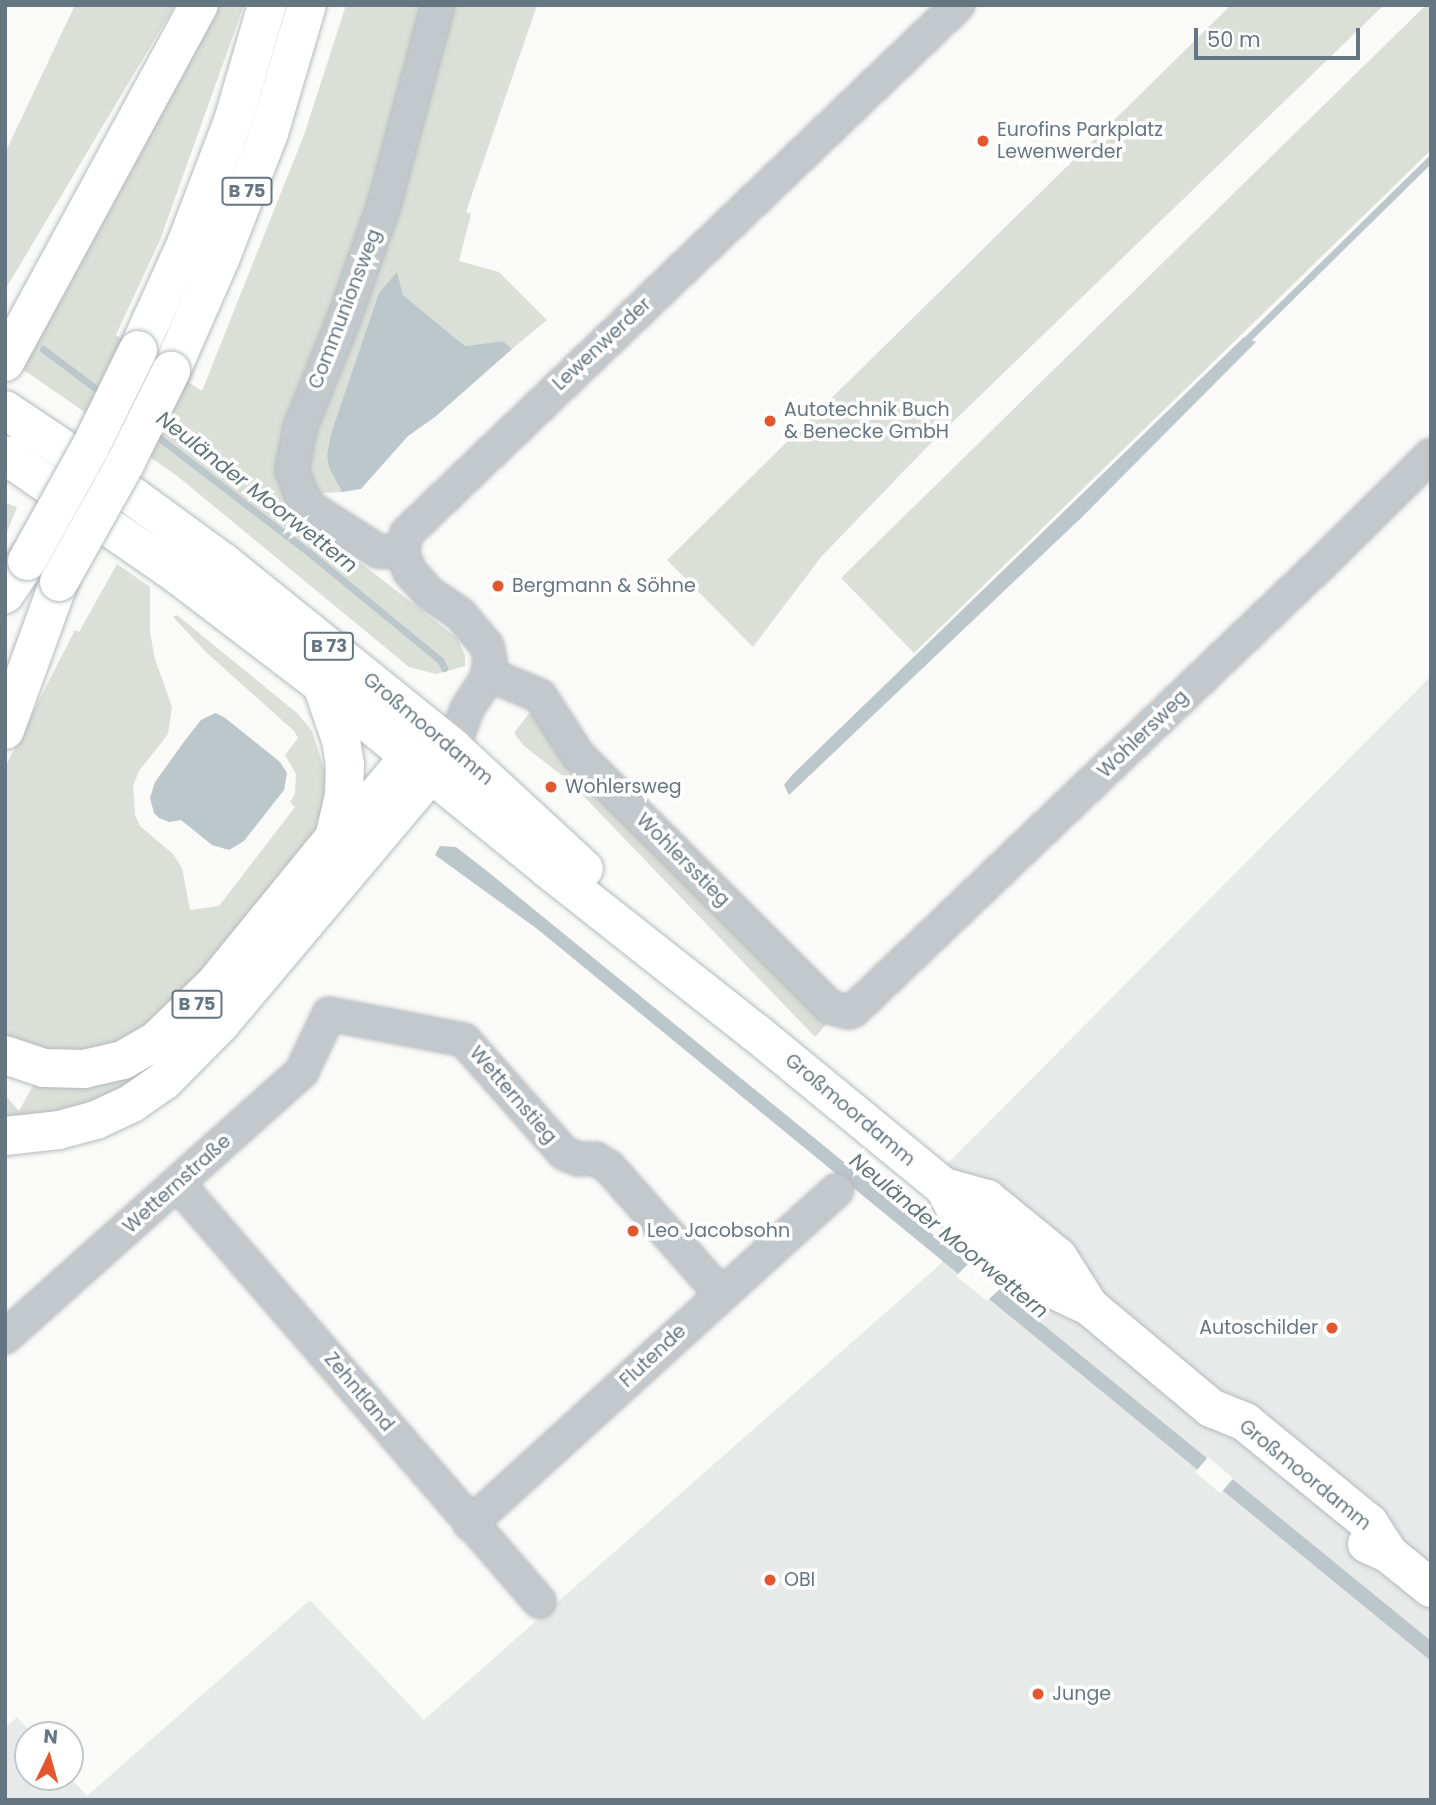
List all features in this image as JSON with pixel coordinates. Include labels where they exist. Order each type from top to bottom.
[{"type":"main road","points":[[5,362],[199,5]]},
{"type":"main road","name":"B 75","points":[[5,594],[27,561],[90,448],[186,244],[223,145],[267,5]]},
{"type":"main road","name":"B 75","points":[[5,664],[58,582],[125,464],[171,371],[221,257],[270,133],[307,5]]},
{"type":"main road","points":[[5,321],[39,300]]},
{"type":"main road","name":"Großmoordamm","points":[[5,410],[120,487],[224,562],[432,752],[755,1032],[944,1188],[960,1217],[1007,1257],[1036,1281],[1089,1306],[1211,1408],[1245,1422],[1259,1448],[1355,1538],[1389,1554],[1431,1588]]},
{"type":"main road","name":"Großmoordamm","points":[[5,455],[178,575],[323,685],[432,752]]},
{"type":"main road","name":"B 75","points":[[5,730],[58,582]]},
{"type":"main road","name":"B 75","points":[[323,685],[341,740],[345,764],[344,796],[334,838]]},
{"type":"main road","name":"B 75","points":[[5,1055],[44,1068],[75,1070],[103,1066],[141,1052],[174,1028],[201,1000],[334,838],[432,752]]},
{"type":"main road","name":"B 75","points":[[5,1136],[59,1130],[96,1120],[132,1103],[165,1080],[221,1023],[432,752]]},
{"type":"main road","name":"Großmoordamm","points":[[944,1188],[988,1199],[1058,1257],[1089,1306]]},
{"type":"street","name":"Communionsweg","points":[[402,552],[377,551],[315,511],[303,499],[292,470],[300,428],[345,316],[384,205],[438,5]]},
{"type":"street","name":"Lewenwerder","points":[[402,552],[407,533],[435,504],[958,5]]},
{"type":"street","name":"Wohlersweg","points":[[854,1010],[1431,455]]},
{"type":"street","points":[[402,552],[410,572],[420,584],[460,614],[482,637],[489,653],[488,674],[467,709],[432,752]]},
{"type":"street","name":"Wohlersstieg","points":[[488,674],[540,696],[578,755],[830,1007],[843,1012],[854,1010]]},
{"type":"street","name":"Wetternstraße","points":[[5,1337],[302,1070],[328,1014]]},
{"type":"street","name":"Wetternstieg","points":[[328,1014],[464,1040],[564,1153],[578,1159],[596,1159],[610,1167],[721,1294]]},
{"type":"street","name":"Zehntland","points":[[178,1184],[539,1601]]},
{"type":"street","name":"Flutende","points":[[470,1524],[837,1190]]},
{"type":"shaded area","points":[[75,5],[175,5],[5,290],[5,153]]},
{"type":"shaded area","points":[[213,5],[244,5],[160,240],[116,335],[202,391],[304,135],[346,5],[537,5],[466,212],[471,214],[459,261],[499,272],[547,320],[512,349],[503,341],[465,346],[403,295],[397,273],[327,456],[329,468],[342,492],[288,494],[317,529],[457,638],[465,655],[465,666],[436,674],[409,667],[176,475],[18,366]]},
{"type":"shaded area","points":[[1231,5],[1384,5],[928,446],[821,557],[753,647],[667,560]]},
{"type":"shaded area","points":[[1426,5],[1431,5],[1431,150],[914,653],[841,578]]},
{"type":"shaded area","points":[[397,272],[403,295],[465,346],[503,341],[512,349],[435,417],[408,436],[361,489],[342,492],[329,468],[327,456],[331,434],[379,293]]},
{"type":"shaded area","points":[[1244,337],[1256,342],[1080,519],[789,795],[784,785],[793,774]]},
{"type":"shaded area","points":[[5,503],[17,507],[5,537]]},
{"type":"shaded area","points":[[117,564],[150,587],[150,633],[155,659],[172,707],[168,734],[139,771],[133,786],[135,815],[140,826],[173,854],[182,868],[190,910],[219,906],[295,807],[290,802],[295,794],[296,774],[285,755],[298,738],[294,731],[206,652],[173,617],[177,615],[297,713],[312,731],[326,775],[329,825],[208,975],[136,1040],[70,1057],[5,1039],[5,767],[75,630],[79,632]]},
{"type":"shaded area","points":[[1431,676],[1431,1800],[5,1800],[5,1728],[17,1717],[21,1721],[14,1721],[14,1791],[83,1791],[87,1796],[310,1600],[424,1720],[935,1269],[994,1213],[942,1169]]},
{"type":"shaded area","points":[[530,712],[564,752],[829,1021],[815,1037],[570,782],[523,745],[514,733]]},
{"type":"shaded area","points":[[215,713],[224,717],[280,762],[287,773],[284,790],[244,841],[229,850],[212,845],[181,820],[169,822],[159,818],[154,813],[150,798],[155,782],[186,739],[201,720]]},
{"type":"shaded area","points":[[440,846],[456,847],[487,871],[1431,1641],[1431,1661],[536,928],[435,855]]},
{"type":"shaded area","points":[[140,1067],[148,1075],[119,1093],[43,1119],[5,1120],[5,1095],[19,1111],[35,1082],[76,1088]]},
{"type":"pier","points":[[972,1260],[1003,1286],[987,1301],[956,1276]]},
{"type":"pier","points":[[1208,1457],[1233,1478],[1220,1494],[1195,1472]]},
{"type":"waterway","points":[[1242,344],[1431,158]]},
{"type":"waterway","name":"Neuländer Moorwettern","points":[[43,349],[103,394]]},
{"type":"waterway","name":"Neuländer Moorwettern","points":[[154,434],[312,555],[440,660],[444,668]]},
{"type":"place","name":"Eurofins Parkplatz Lewenwerder","points":[[983,141]]},
{"type":"place","name":"Autotechnik Buch & Benecke GmbH","points":[[770,421]]},
{"type":"place","name":"Bergmann & Söhne","points":[[498,586]]},
{"type":"place","name":"Wohlersweg","points":[[551,787]]},
{"type":"place","name":"Leo Jacobsohn","points":[[633,1231]]},
{"type":"place","name":"Autoschilder","points":[[1332,1328]]},
{"type":"place","name":"OBI","points":[[770,1580]]},
{"type":"place","name":"Junge","points":[[1038,1694]]}]
